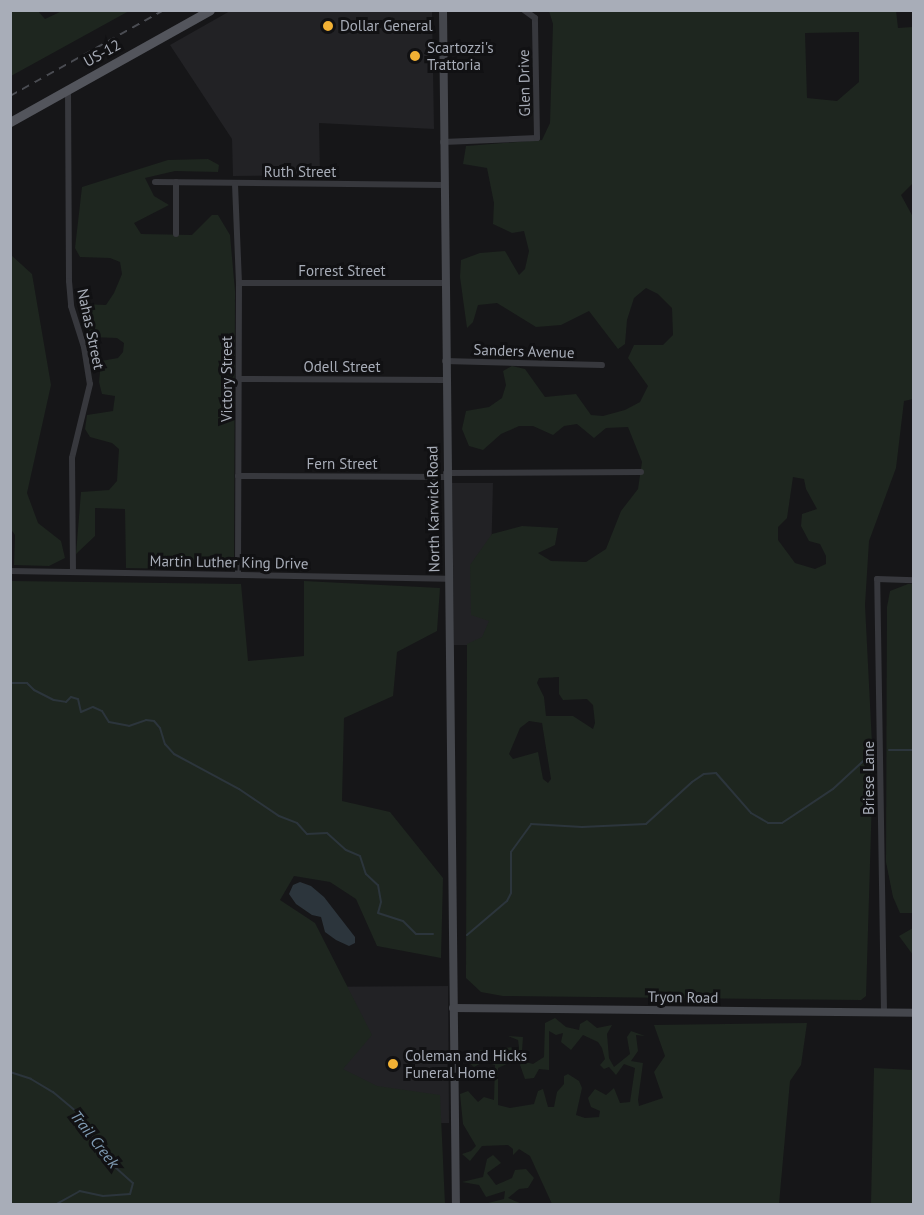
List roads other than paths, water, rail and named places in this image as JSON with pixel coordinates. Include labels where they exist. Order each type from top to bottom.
[{"type":"main road","name":"US-12","points":[[10,122],[210,10]]},
{"type":"street","name":"North Karwick Road","points":[[442,10],[456,1204]]},
{"type":"street","name":"Glen Drive","points":[[443,142],[537,138],[535,18],[524,10]]},
{"type":"street","name":"Nahas Street","points":[[68,89],[69,281],[71,306],[84,347],[90,384],[72,458],[73,571]]},
{"type":"street","name":"Ruth Street","points":[[155,182],[444,185]]},
{"type":"street","points":[[176,182],[176,234]]},
{"type":"street","name":"Victory Street","points":[[235,184],[239,283],[238,573]]},
{"type":"street","name":"Forrest Street","points":[[239,283],[444,283]]},
{"type":"street","name":"Sanders Avenue","points":[[445,361],[602,365]]},
{"type":"street","name":"Odell Street","points":[[239,379],[445,380]]},
{"type":"street","name":"Fern Street","points":[[238,476],[641,472]]},
{"type":"street","name":"Martin Luther King Drive","points":[[10,571],[238,573],[447,579]]},
{"type":"street","name":"Briese Lane","points":[[884,1012],[878,579],[914,579]]},
{"type":"street","name":"Tryon Road","points":[[453,1008],[914,1012]]},
{"type":"waterway","points":[[10,683],[27,683],[34,690],[54,700],[66,702],[71,697],[78,699],[81,712],[93,707],[102,711],[109,722],[129,726],[146,720],[154,721],[160,728],[165,744],[174,754],[239,789],[279,816],[297,823],[307,834],[327,833],[346,850],[360,856],[366,874],[378,885],[381,902],[378,913],[403,921],[416,934],[433,934]]},
{"type":"waterway","points":[[889,750],[914,750]]},
{"type":"waterway","points":[[467,935],[507,901],[511,893],[511,852],[531,824],[582,827],[646,824],[692,782],[704,774],[716,773],[751,813],[768,823],[782,823],[833,789],[874,751]]},
{"type":"waterway","name":"Trail Creek","points":[[10,1072],[31,1079],[53,1092],[76,1111],[106,1159],[133,1183],[130,1194],[103,1196],[80,1191],[57,1204]]},
{"type":"railway","points":[[10,96],[164,10]]},
{"type":"place","name":"Dollar General","points":[[328,26]]},
{"type":"place","name":"Scartozzi's Trattoria","points":[[415,56]]},
{"type":"place","name":"Coleman and Hicks Funeral Home","points":[[393,1064]]}]
